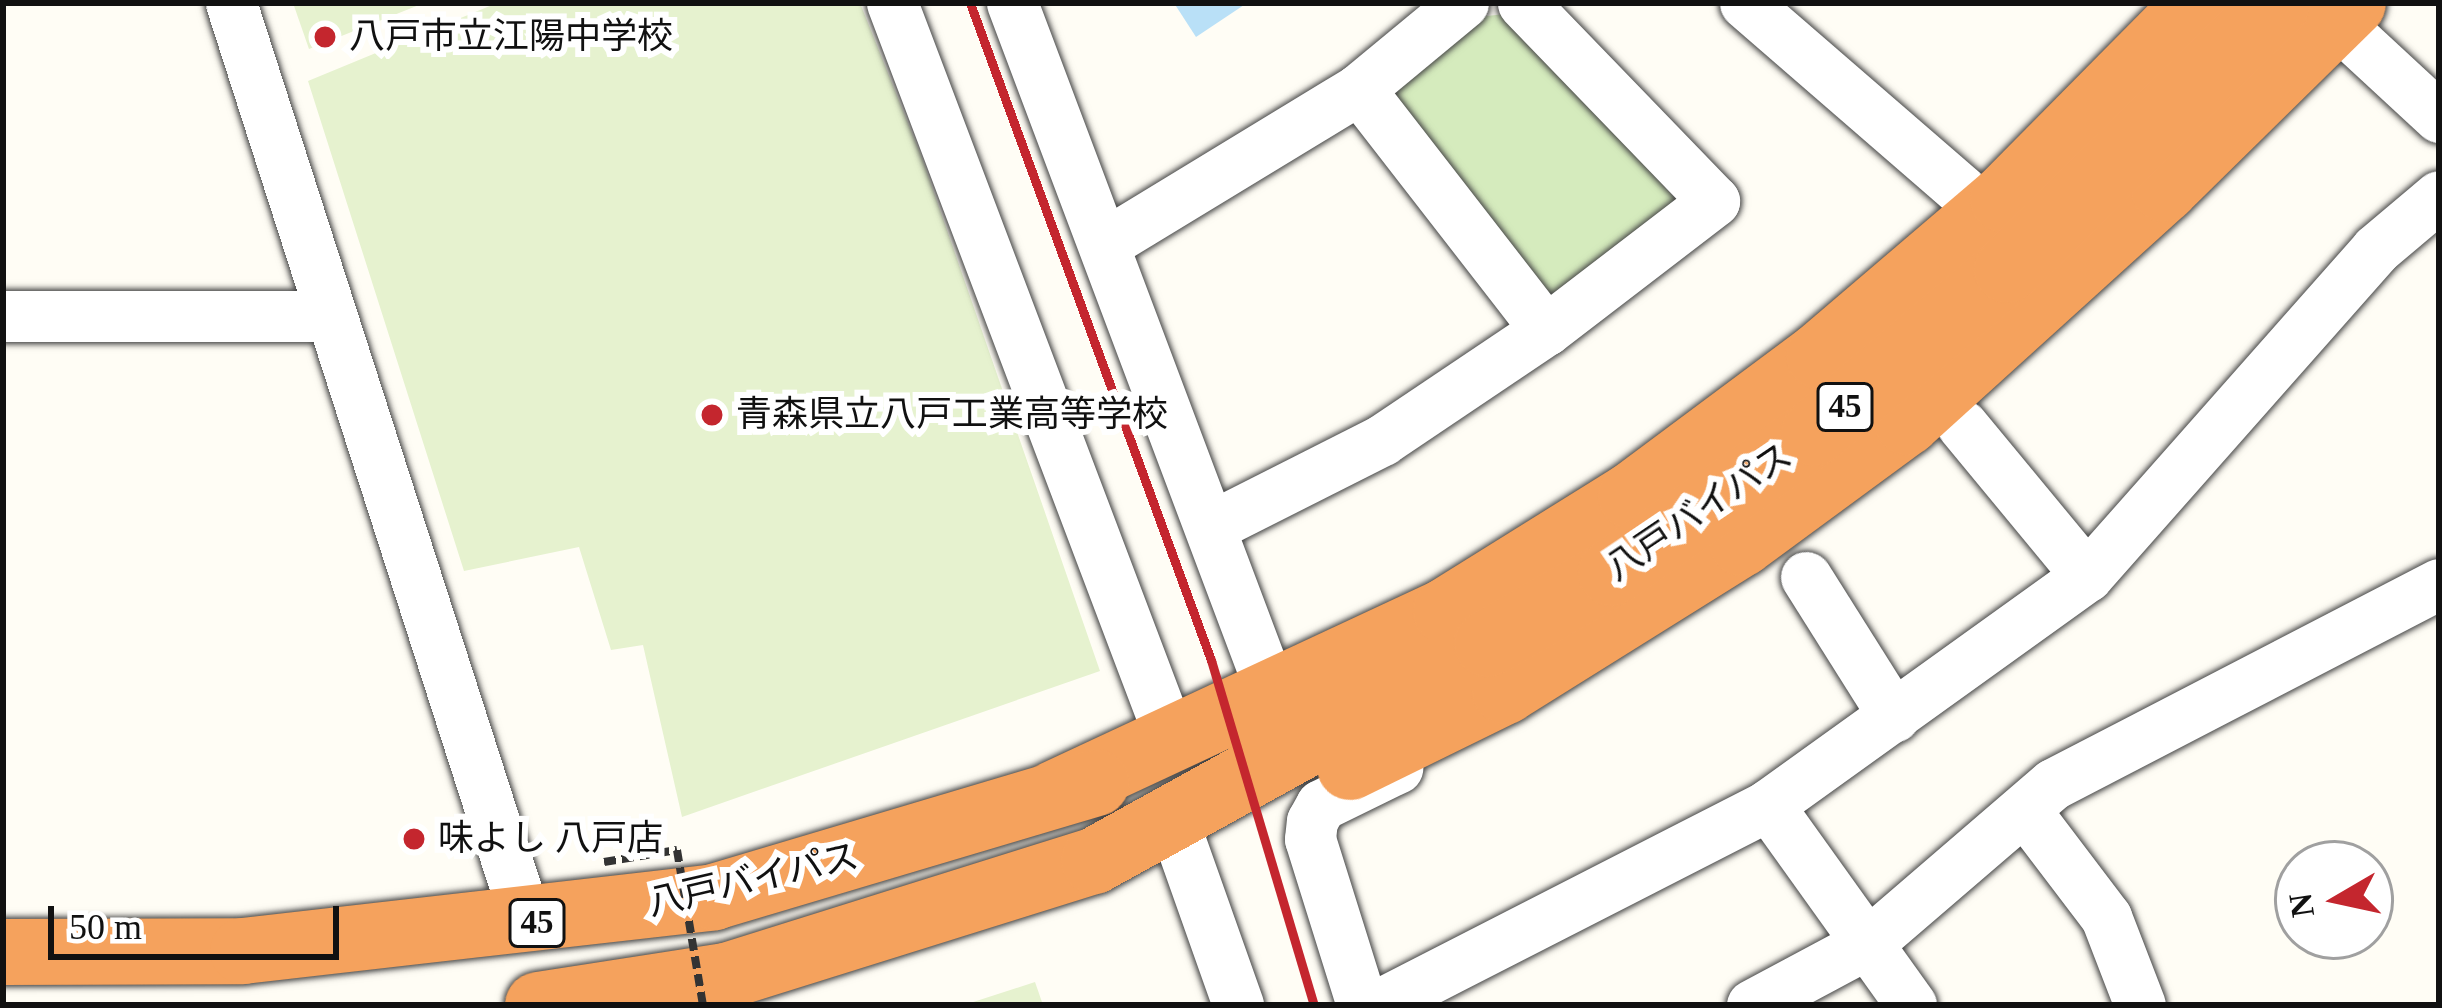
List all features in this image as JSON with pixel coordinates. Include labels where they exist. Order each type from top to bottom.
[{"type":"highway","points":[[1054,794],[1446,610],[1630,496],[1725,426],[2003,199],[2197,3]]},
{"type":"highway","name":"八戸バイパス","points":[[538,1005],[726,976],[1094,861],[1611,573],[1814,433],[2007,270],[2278,3]]},
{"type":"highway","points":[[1094,861],[1179,838],[1330,776],[1505,691],[1742,543],[1907,422],[2356,23]]},
{"type":"highway","name":"八戸バイパス","points":[[3,952],[242,951],[527,924],[715,897],[1054,794],[1344,722]]},
{"type":"street","points":[[232,3],[527,924]]},
{"type":"street","points":[[892,3],[1171,740]]},
{"type":"street","points":[[1012,3],[1272,694]]},
{"type":"street","points":[[1106,243],[1359,89],[1463,3]]},
{"type":"street","points":[[1212,526],[1382,440],[1546,330],[1714,201],[1522,3]]},
{"type":"street","points":[[1745,3],[1961,191]]},
{"type":"street","points":[[2356,23],[2439,118]]},
{"type":"street","points":[[1359,89],[1546,330]]},
{"type":"street","points":[[1378,1005],[1768,805],[2087,576],[2376,249],[2439,196]]},
{"type":"street","points":[[3,316],[329,316]]},
{"type":"street","points":[[1962,425],[2087,576]]},
{"type":"street","points":[[1806,578],[1894,717]]},
{"type":"street","points":[[1752,1005],[1868,943],[2027,813],[2053,784],[2439,584]]},
{"type":"street","points":[[1362,1005],[1310,839],[1312,820],[1321,805],[1410,762],[1505,691]]},
{"type":"street","points":[[1768,805],[1911,1005]]},
{"type":"street","points":[[2027,813],[2106,917],[2140,1005]]},
{"type":"street","points":[[1179,838],[1238,1005]]},
{"type":"path","points":[[604,862],[677,850],[704,1005]]},
{"type":"green space","points":[[293,3],[424,3],[309,49]]},
{"type":"green space","name":"青森県立八戸工業高等学校","points":[[497,3],[860,3],[922,158],[1100,671],[682,817],[643,645],[611,650],[579,547],[464,571],[308,81]]},
{"type":"green space","points":[[1505,14],[1683,207],[1555,302],[1384,88],[1478,17]]},
{"type":"green space","points":[[1035,982],[1043,1005],[964,1005]]},
{"type":"water","points":[[1174,3],[1247,3],[1196,37]]},
{"type":"railway","points":[[970,3],[1211,660],[1314,1005]]},
{"type":"place","name":"八戸市立江陽中学校","points":[[325,37]]},
{"type":"place","name":"青森県立八戸工業高等学校","points":[[712,415]]},
{"type":"place","name":"味よし 八戸店","points":[[414,839]]}]
